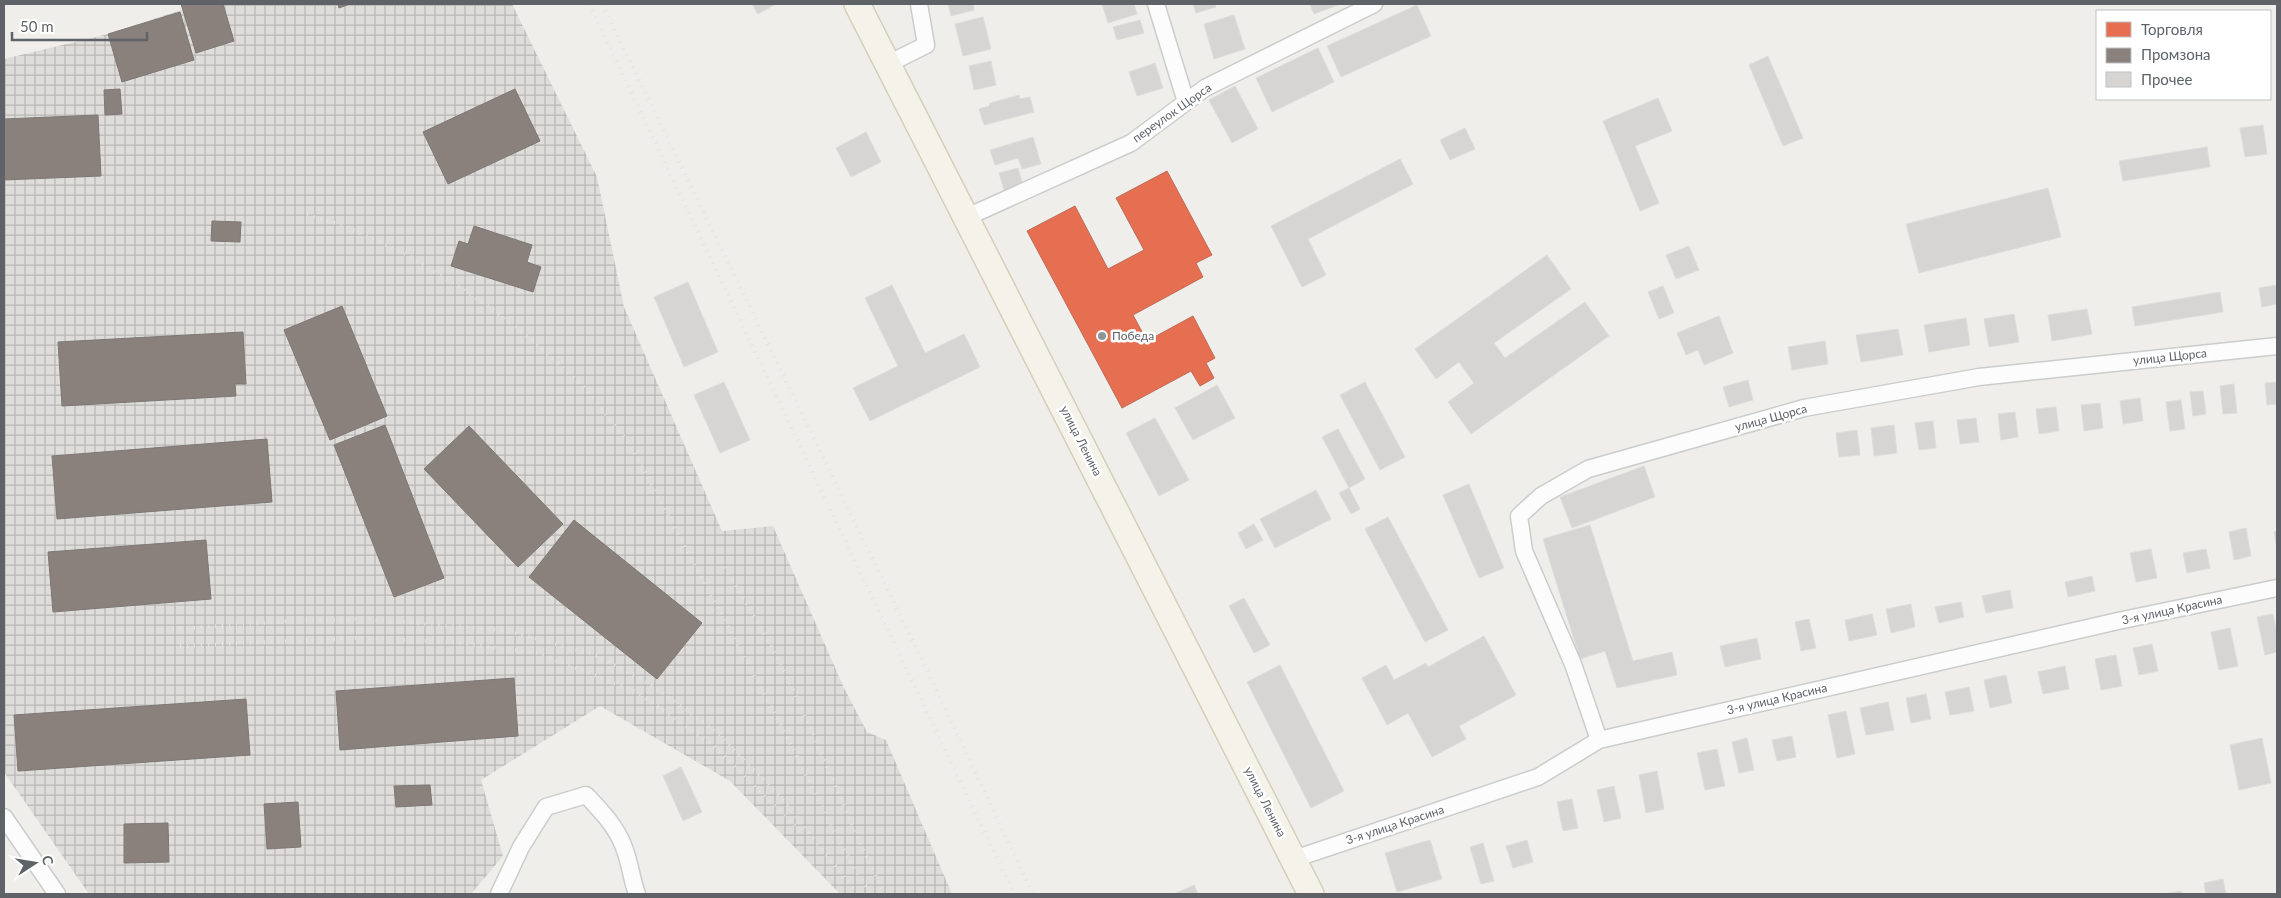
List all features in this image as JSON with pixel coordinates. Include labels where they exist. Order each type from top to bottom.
[{"type":"main road","name":"улица Ленина","points":[[857,4],[1311,894]]},
{"type":"street","points":[[888,64],[926,45],[919,4]]},
{"type":"street","points":[[1156,4],[1186,102]]},
{"type":"street","name":"переулок Щорса","points":[[967,217],[1131,143],[1205,88],[1374,4]]},
{"type":"street","name":"улица Щорса","points":[[1599,740],[1573,664],[1524,551],[1519,516],[1541,496],[1588,469],[1804,408],[1979,378],[2277,346]]},
{"type":"street","name":"3-я улица Красина","points":[[1294,859],[1538,778],[1599,740],[2118,621],[2277,588]]},
{"type":"street","points":[[499,894],[521,847],[546,807],[586,795],[611,822],[624,847],[632,881],[638,894]]},
{"type":"street","points":[[4,817],[57,894]]},
{"type":"shaded area","points":[[199,4],[512,4],[597,177],[624,307],[722,531],[773,526],[844,688],[867,732],[886,740],[952,894],[840,894],[730,781],[600,706],[481,780],[503,856],[471,894],[89,894],[4,772],[4,59],[108,34]]},
{"type":"building: Торговля","points":[[1167,171],[1212,255],[1196,263],[1203,277],[1133,315],[1147,341],[1193,316],[1215,358],[1206,363],[1214,378],[1200,386],[1191,371],[1122,408],[1027,231],[1075,206],[1108,269],[1144,250],[1116,198]]},
{"type":"building: Промзона","points":[[181,4],[223,4],[234,41],[196,53]]},
{"type":"building: Промзона","points":[[338,4],[350,4],[339,8]]},
{"type":"building: Промзона","points":[[180,12],[194,60],[122,82],[108,34]]},
{"type":"building: Промзона","points":[[120,89],[122,114],[105,115],[104,90]]},
{"type":"building: Промзона","points":[[515,89],[540,141],[448,184],[423,132]]},
{"type":"building: Промзона","points":[[98,115],[101,176],[4,180],[4,119]]},
{"type":"building: Промзона","points":[[212,221],[241,222],[240,242],[211,241]]},
{"type":"building: Промзона","points":[[474,226],[532,245],[527,262],[541,267],[533,292],[451,266],[459,241],[468,244]]},
{"type":"building: Промзона","points":[[342,306],[387,416],[330,440],[284,330]]},
{"type":"building: Промзона","points":[[243,332],[246,384],[235,384],[236,396],[62,406],[58,342]]},
{"type":"building: Промзона","points":[[385,425],[444,578],[394,597],[334,445]]},
{"type":"building: Промзона","points":[[469,426],[563,524],[518,567],[424,469]]},
{"type":"building: Промзона","points":[[267,439],[272,502],[57,519],[52,456]]},
{"type":"building: Промзона","points":[[574,520],[702,623],[657,679],[529,577]]},
{"type":"building: Промзона","points":[[206,540],[211,599],[53,612],[48,552]]},
{"type":"building: Промзона","points":[[514,678],[518,736],[340,750],[336,691]]},
{"type":"building: Промзона","points":[[246,699],[250,755],[18,771],[14,715]]},
{"type":"building: Промзона","points":[[430,785],[432,805],[396,807],[394,786]]},
{"type":"building: Промзона","points":[[298,802],[301,847],[267,849],[264,804]]},
{"type":"building: Промзона","points":[[168,823],[169,862],[124,863],[124,824]]},
{"type":"building: Прочее","points":[[752,4],[776,4],[758,14]]},
{"type":"building: Прочее","points":[[948,4],[973,4],[974,10],[951,16]]},
{"type":"building: Прочее","points":[[1102,4],[1134,4],[1137,14],[1108,23]]},
{"type":"building: Прочее","points":[[1193,4],[1215,4],[1216,7],[1196,13]]},
{"type":"building: Прочее","points":[[1310,4],[1340,4],[1314,14]]},
{"type":"building: Прочее","points":[[1417,5],[1431,36],[1341,77],[1327,46]]},
{"type":"building: Прочее","points":[[1234,15],[1245,49],[1214,59],[1204,24]]},
{"type":"building: Прочее","points":[[983,17],[991,49],[963,56],[955,24]]},
{"type":"building: Прочее","points":[[1140,20],[1144,33],[1117,40],[1113,27]]},
{"type":"building: Прочее","points":[[1318,48],[1334,82],[1272,112],[1256,78]]},
{"type":"building: Прочее","points":[[1768,56],[1803,138],[1783,146],[1749,65]]},
{"type":"building: Прочее","points":[[991,61],[996,85],[974,90],[969,66]]},
{"type":"building: Прочее","points":[[1155,63],[1163,88],[1137,96],[1129,72]]},
{"type":"building: Прочее","points":[[1235,86],[1258,129],[1232,143],[1209,100]]},
{"type":"building: Прочее","points":[[1019,95],[1020,99],[1030,97],[1034,112],[984,125],[979,109],[989,106],[990,103]]},
{"type":"building: Прочее","points":[[1658,98],[1672,131],[1635,146],[1659,203],[1640,211],[1603,121]]},
{"type":"building: Прочее","points":[[2263,125],[2267,154],[2245,157],[2240,128]]},
{"type":"building: Прочее","points":[[1465,128],[1475,149],[1450,160],[1440,140]]},
{"type":"building: Прочее","points":[[866,132],[881,162],[851,177],[836,148]]},
{"type":"building: Прочее","points":[[1033,137],[1041,164],[1022,169],[1018,158],[995,165],[990,150]]},
{"type":"building: Прочее","points":[[2207,147],[2210,167],[2123,181],[2119,161]]},
{"type":"building: Прочее","points":[[1400,159],[1413,184],[1308,239],[1326,275],[1302,287],[1271,226]]},
{"type":"building: Прочее","points":[[1018,168],[1024,188],[1005,193],[999,173]]},
{"type":"building: Прочее","points":[[2048,188],[2061,237],[1919,273],[1906,224]]},
{"type":"building: Прочее","points":[[1689,246],[1699,270],[1676,279],[1666,255]]},
{"type":"building: Прочее","points":[[1547,255],[1571,289],[1494,343],[1505,358],[1585,302],[1609,336],[1471,434],[1448,402],[1474,383],[1459,362],[1436,379],[1415,349]]},
{"type":"building: Прочее","points":[[688,282],[718,352],[684,367],[654,297]]},
{"type":"building: Прочее","points":[[892,285],[925,353],[964,334],[980,367],[870,421],[853,388],[898,366],[865,298]]},
{"type":"building: Прочее","points":[[2277,285],[2277,304],[2262,307],[2259,288]]},
{"type":"building: Прочее","points":[[1663,286],[1674,313],[1659,319],[1648,292]]},
{"type":"building: Прочее","points":[[2220,292],[2223,312],[2135,326],[2132,307]]},
{"type":"building: Прочее","points":[[2087,309],[2092,334],[2052,341],[2048,315]]},
{"type":"building: Прочее","points":[[2014,314],[2019,342],[1989,347],[1984,319]]},
{"type":"building: Прочее","points":[[1719,316],[1733,353],[1704,365],[1698,350],[1686,355],[1677,333]]},
{"type":"building: Прочее","points":[[1966,318],[1970,345],[1929,352],[1924,325]]},
{"type":"building: Прочее","points":[[1898,329],[1903,355],[1861,362],[1856,335]]},
{"type":"building: Прочее","points":[[1825,341],[1828,364],[1792,370],[1788,347]]},
{"type":"building: Прочее","points":[[1748,380],[1753,400],[1729,407],[1723,387]]},
{"type":"building: Прочее","points":[[724,382],[750,440],[720,453],[694,395]]},
{"type":"building: Прочее","points":[[1365,382],[1405,457],[1380,470],[1340,395]]},
{"type":"building: Прочее","points":[[2277,382],[2277,404],[2267,405],[2265,383]]},
{"type":"building: Прочее","points":[[2234,384],[2237,413],[2223,414],[2220,386]]},
{"type":"building: Прочее","points":[[1217,385],[1235,418],[1193,440],[1175,408]]},
{"type":"building: Прочее","points":[[2203,391],[2206,414],[2193,416],[2190,392]]},
{"type":"building: Прочее","points":[[2140,398],[2143,421],[2123,424],[2120,401]]},
{"type":"building: Прочее","points":[[2181,400],[2185,429],[2170,431],[2166,402]]},
{"type":"building: Прочее","points":[[2100,403],[2103,428],[2084,431],[2081,405]]},
{"type":"building: Прочее","points":[[2056,407],[2059,431],[2039,434],[2036,409]]},
{"type":"building: Прочее","points":[[2015,412],[2018,437],[2001,440],[1998,414]]},
{"type":"building: Прочее","points":[[1155,418],[1189,480],[1159,496],[1126,433]]},
{"type":"building: Прочее","points":[[1976,418],[1979,442],[1960,444],[1957,420]]},
{"type":"building: Прочее","points":[[1933,421],[1936,448],[1919,450],[1915,423]]},
{"type":"building: Прочее","points":[[1894,425],[1897,453],[1874,456],[1871,428]]},
{"type":"building: Прочее","points":[[1338,429],[1365,479],[1349,488],[1322,437]]},
{"type":"building: Прочее","points":[[1857,430],[1860,455],[1839,457],[1836,433]]},
{"type":"building: Прочее","points":[[1644,466],[1655,497],[1572,528],[1560,497]]},
{"type":"building: Прочее","points":[[1469,484],[1504,568],[1479,578],[1443,495]]},
{"type":"building: Прочее","points":[[1349,488],[1360,509],[1351,514],[1339,493]]},
{"type":"building: Прочее","points":[[1316,490],[1331,519],[1275,548],[1260,519]]},
{"type":"building: Прочее","points":[[1388,517],[1448,630],[1425,642],[1365,529]]},
{"type":"building: Прочее","points":[[1254,524],[1263,540],[1246,549],[1238,533]]},
{"type":"building: Прочее","points":[[1590,525],[1633,661],[1672,652],[1677,675],[1617,688],[1605,651],[1580,659],[1543,539]]},
{"type":"building: Прочее","points":[[2246,528],[2251,556],[2234,560],[2229,532]]},
{"type":"building: Прочее","points":[[2277,531],[2277,549],[2274,532]]},
{"type":"building: Прочее","points":[[2151,549],[2157,578],[2136,582],[2130,553]]},
{"type":"building: Прочее","points":[[2206,549],[2210,568],[2187,573],[2183,553]]},
{"type":"building: Прочее","points":[[2092,576],[2095,591],[2068,597],[2065,582]]},
{"type":"building: Прочее","points":[[2010,590],[2013,608],[1986,613],[1982,596]]},
{"type":"building: Прочее","points":[[1244,598],[1270,645],[1254,653],[1229,606]]},
{"type":"building: Прочее","points":[[1961,602],[1964,617],[1939,623],[1935,607]]},
{"type":"building: Прочее","points":[[1911,604],[1915,627],[1891,633],[1886,609]]},
{"type":"building: Прочее","points":[[1872,614],[1877,635],[1849,641],[1845,620]]},
{"type":"building: Прочее","points":[[2273,614],[2277,634],[2277,652],[2265,655],[2257,617]]},
{"type":"building: Прочее","points":[[1809,619],[1816,648],[1801,651],[1795,622]]},
{"type":"building: Прочее","points":[[2230,628],[2238,666],[2219,670],[2211,632]]},
{"type":"building: Прочее","points":[[1484,636],[1516,695],[1459,726],[1466,739],[1432,757],[1408,713],[1387,725],[1362,678],[1386,665],[1394,680],[1426,663],[1428,667]]},
{"type":"building: Прочее","points":[[1757,638],[1761,659],[1725,667],[1720,646]]},
{"type":"building: Прочее","points":[[2152,644],[2158,671],[2139,675],[2133,648]]},
{"type":"building: Прочее","points":[[2116,655],[2122,686],[2101,690],[2095,659]]},
{"type":"building: Прочее","points":[[1280,665],[1344,791],[1311,808],[1247,682]]},
{"type":"building: Прочее","points":[[2065,666],[2069,689],[2043,694],[2038,672]]},
{"type":"building: Прочее","points":[[2006,675],[2012,703],[1990,708],[1984,680]]},
{"type":"building: Прочее","points":[[1969,687],[1974,711],[1950,715],[1945,692]]},
{"type":"building: Прочее","points":[[1926,694],[1931,719],[1911,723],[1906,698]]},
{"type":"building: Прочее","points":[[1888,702],[1894,730],[1866,735],[1860,708]]},
{"type":"building: Прочее","points":[[1846,711],[1855,754],[1837,758],[1828,715]]},
{"type":"building: Прочее","points":[[1792,736],[1796,757],[1777,761],[1772,740]]},
{"type":"building: Прочее","points":[[1747,738],[1754,770],[1739,773],[1732,742]]},
{"type":"building: Прочее","points":[[2262,738],[2271,783],[2239,790],[2230,745]]},
{"type":"building: Прочее","points":[[1717,749],[1725,786],[1705,790],[1697,753]]},
{"type":"building: Прочее","points":[[681,767],[702,812],[683,821],[663,776]]},
{"type":"building: Прочее","points":[[1657,771],[1664,809],[1646,813],[1639,775]]},
{"type":"building: Прочее","points":[[1614,786],[1621,818],[1604,822],[1597,790]]},
{"type":"building: Прочее","points":[[1572,799],[1578,828],[1563,831],[1557,802]]},
{"type":"building: Прочее","points":[[1430,840],[1442,879],[1397,892],[1385,853]]},
{"type":"building: Прочее","points":[[1527,840],[1533,862],[1513,868],[1506,846]]},
{"type":"building: Прочее","points":[[1483,843],[1494,881],[1481,884],[1470,847]]},
{"type":"building: Прочее","points":[[2223,879],[2226,894],[2206,894],[2204,883]]},
{"type":"building: Прочее","points":[[1194,885],[1198,894],[1174,894]]},
{"type":"building: Прочее","points":[[2181,891],[2182,894],[2163,894]]},
{"type":"railway","points":[[589,4],[1014,894]]},
{"type":"railway","points":[[602,4],[921,658],[1033,894]]},
{"type":"railway","points":[[307,215],[342,225],[406,254],[475,297],[524,333],[585,388],[629,443],[783,729],[838,839],[870,894]]},
{"type":"railway","points":[[725,567],[785,674],[885,894]]},
{"type":"railway","points":[[173,629],[291,621],[362,619],[505,630],[596,655],[656,688],[716,732],[782,799],[858,894]]},
{"type":"railway","points":[[180,646],[360,638],[451,642],[539,653],[636,692],[713,745],[803,834]]},
{"type":"place","name":"Победа","points":[[1102,336]]}]
